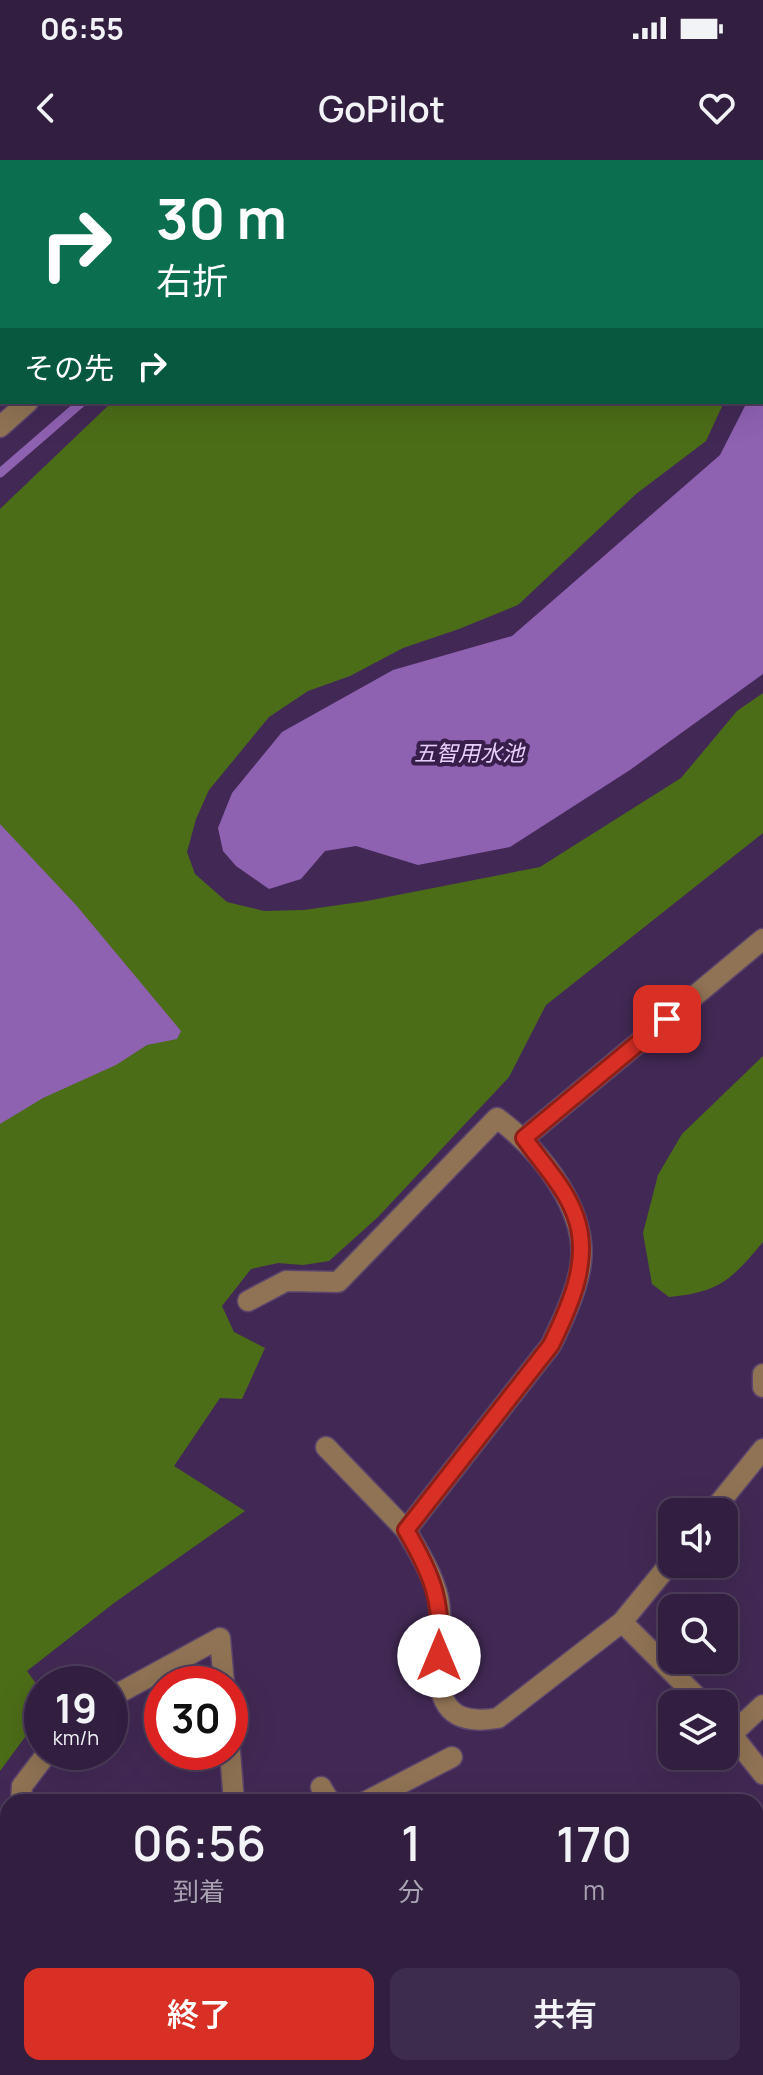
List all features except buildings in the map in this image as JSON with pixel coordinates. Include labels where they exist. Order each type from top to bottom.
[{"type":"street","points":[[0,427],[26,404]]},
{"type":"street","points":[[524,1138],[763,939]]},
{"type":"street","points":[[248,1301],[286,1281],[338,1282],[497,1118],[524,1138],[559,1185],[575,1214],[581,1240],[580,1269],[563,1321],[551,1345],[406,1530]]},
{"type":"street","points":[[763,1374],[763,1387]]},
{"type":"street","points":[[326,1447],[406,1530],[424,1561],[438,1597],[441,1630],[437,1681],[440,1694],[448,1708],[463,1719],[478,1721],[498,1718],[622,1622],[658,1578]]},
{"type":"street","points":[[723,1498],[763,1449]]},
{"type":"street","points":[[622,1622],[690,1690]]},
{"type":"street","points":[[169,1666],[220,1638],[222,1666]]},
{"type":"street","points":[[738,1722],[763,1705]]},
{"type":"street","points":[[738,1742],[763,1774]]},
{"type":"street","points":[[380,1794],[452,1757]]},
{"type":"street","points":[[22,1794],[22,1786],[34,1770]]},
{"type":"street","points":[[231,1770],[233,1794]]},
{"type":"green space","points":[[110,404],[723,404],[706,441],[636,494],[518,605],[403,648],[350,676],[308,691],[269,717],[209,790],[196,819],[187,852],[195,874],[227,902],[264,911],[304,910],[367,901],[540,867],[681,778],[737,711],[763,693],[763,833],[546,1005],[509,1077],[378,1217],[329,1261],[303,1265],[278,1263],[251,1269],[222,1306],[234,1332],[265,1348],[242,1399],[220,1398],[174,1466],[245,1511],[114,1603],[33,1666],[24,1666],[24,1738],[0,1771],[0,509]]},
{"type":"green space","points":[[763,1056],[763,1242],[723,1282],[701,1292],[669,1297],[652,1284],[643,1233],[658,1175],[682,1134]]},
{"type":"water","name":"五智用水池","points":[[746,404],[763,404],[763,674],[630,770],[510,847],[418,865],[356,846],[325,851],[301,879],[269,889],[236,866],[223,851],[218,828],[232,793],[282,732],[393,670],[512,636],[720,455]]},
{"type":"water","points":[[0,824],[76,905],[181,1031],[177,1039],[147,1045],[116,1065],[43,1098],[0,1124]]},
{"type":"waterway","points":[[0,473],[80,404]]},
{"type":"route","points":[[439,1656],[441,1630],[438,1597],[424,1561],[406,1530],[551,1345],[563,1321],[580,1269],[581,1240],[575,1214],[559,1185],[524,1138],[667,1019]]}]
